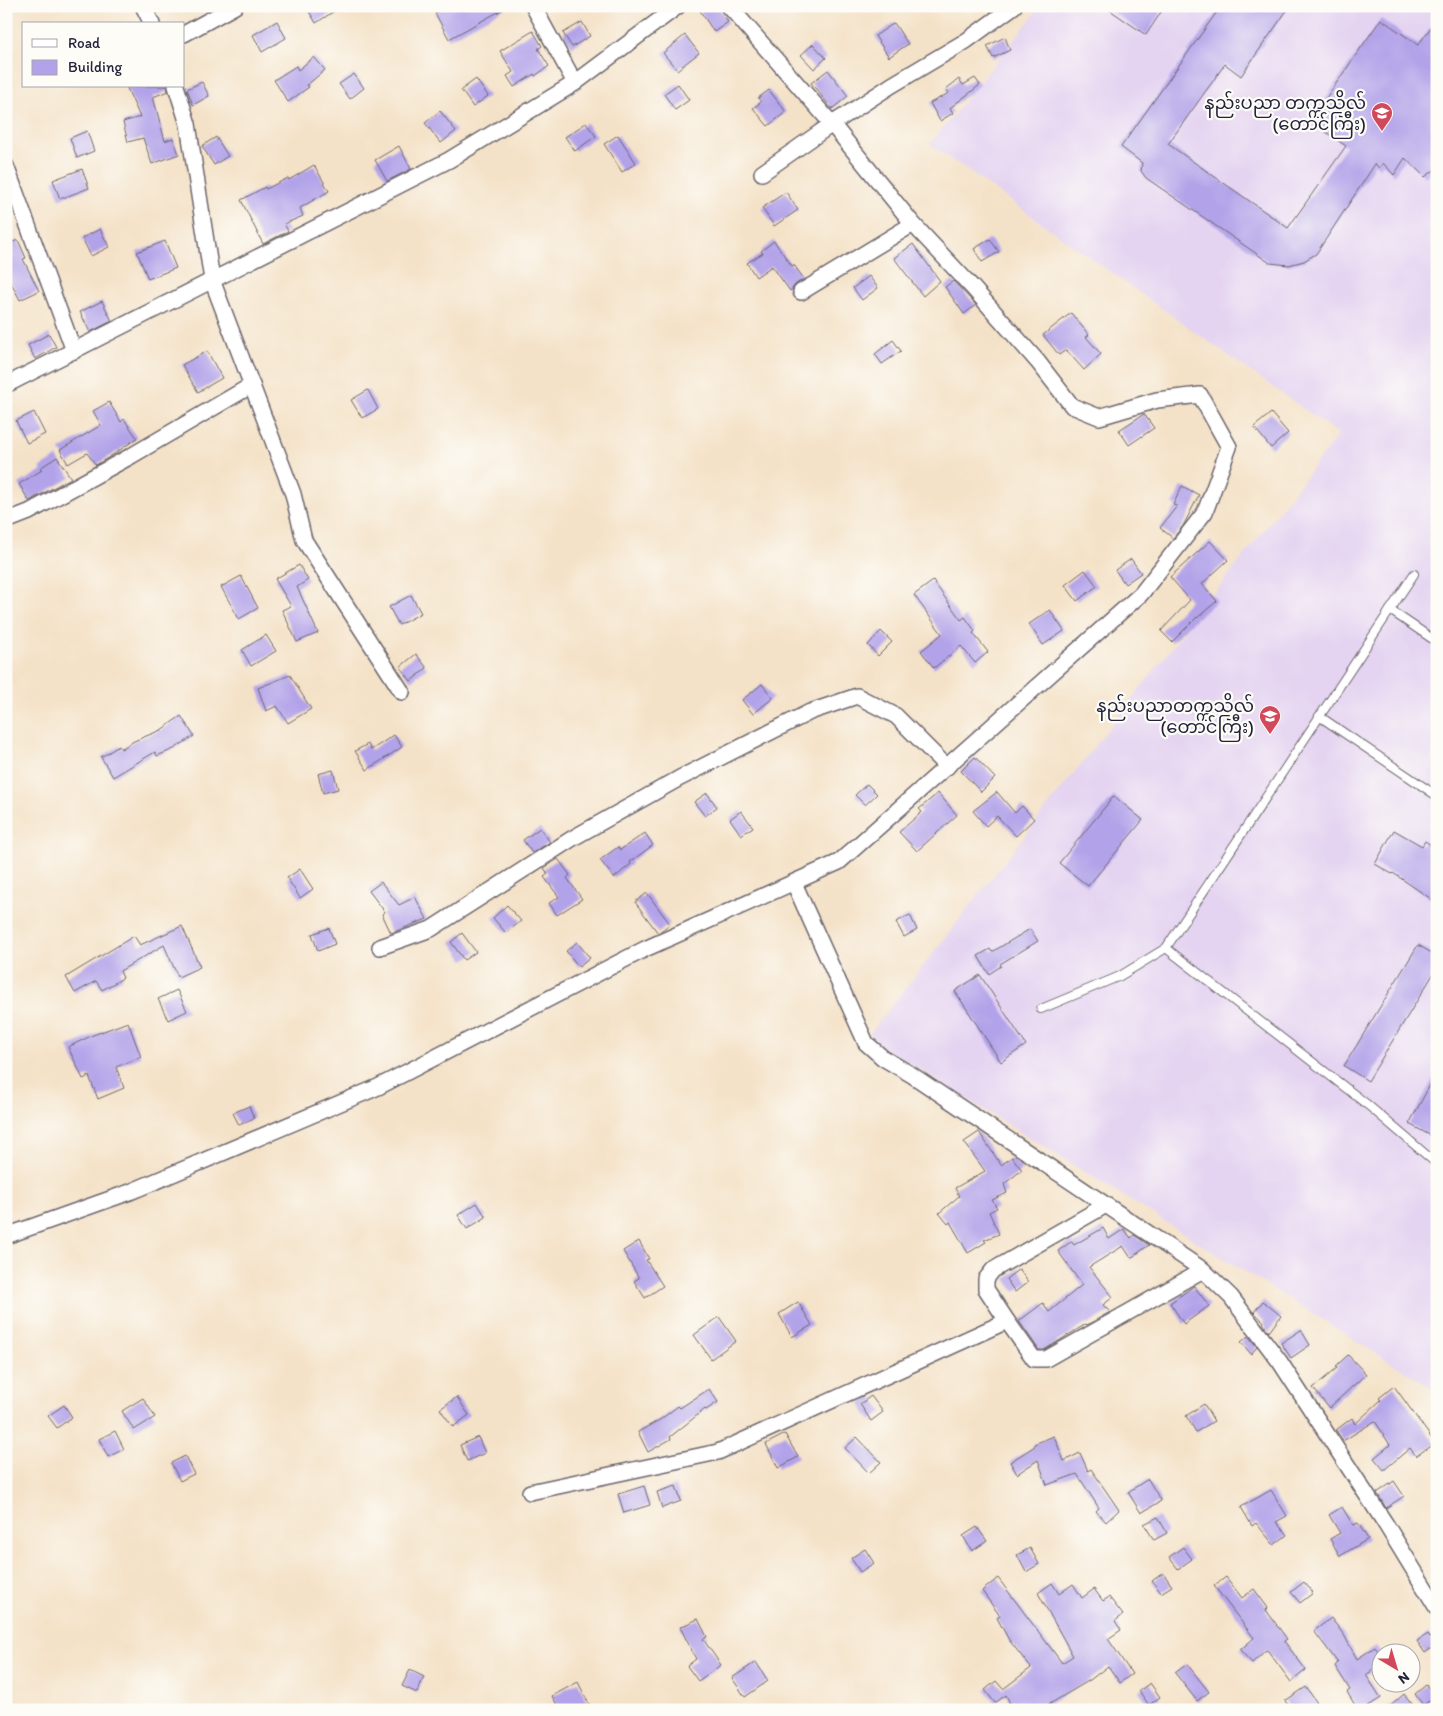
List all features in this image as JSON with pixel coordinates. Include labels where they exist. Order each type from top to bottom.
[{"type":"street","points":[[143,6],[151,22]]},
{"type":"street","points":[[185,33],[235,6]]},
{"type":"street","points":[[533,6],[575,83]]},
{"type":"street","points":[[6,385],[449,160],[575,83],[678,6]]},
{"type":"street","points":[[9,1232],[130,1192],[378,1087],[646,949],[839,862],[1140,594],[1205,512],[1229,447],[1200,395],[1157,400],[1099,417],[1072,406],[1038,362],[973,288],[913,224],[832,124],[729,6]]},
{"type":"street","points":[[762,173],[892,85],[966,41],[1014,6]]},
{"type":"street","points":[[177,88],[188,124],[212,280],[293,494],[304,540],[402,692]]},
{"type":"street","points":[[6,166],[74,351]]},
{"type":"street","points":[[801,292],[913,224]]},
{"type":"street","points":[[6,521],[29,512],[123,461],[252,385]]},
{"type":"street","points":[[380,946],[431,928],[573,838],[680,778],[810,712],[857,696],[896,716],[947,767]]},
{"type":"street","points":[[794,883],[866,1043],[883,1058],[912,1075],[1203,1270],[1231,1297],[1280,1362],[1385,1523],[1437,1608]]},
{"type":"street","points":[[1106,1205],[993,1270],[986,1279],[986,1289],[1034,1359],[1046,1359],[1203,1270]]},
{"type":"street","points":[[530,1492],[718,1452],[1007,1321]]},
{"type":"lane","points":[[1041,1009],[1120,976],[1166,948],[1414,574]]},
{"type":"lane","points":[[1390,610],[1437,642]]},
{"type":"lane","points":[[1319,716],[1437,796]]},
{"type":"lane","points":[[1166,948],[1369,1106],[1437,1164]]},
{"type":"shaded area","name":"နည်းပညာတက္ကသိုလ် (တောင်ကြီး)","points":[[1041,6],[1437,6],[1437,1391],[875,1042],[869,1035],[1339,434],[930,144]]},
{"type":"building","points":[[306,6],[342,6],[316,23]]},
{"type":"building","points":[[448,6],[509,6],[449,39],[435,13]]},
{"type":"building","points":[[697,6],[718,6],[728,22],[714,32]]},
{"type":"building","points":[[1104,6],[1165,6],[1146,35]]},
{"type":"building","name":"နည်းပညာ တက္ကသိုလ် (တောင်ကြီး)","points":[[1221,6],[1290,6],[1241,76],[1225,64],[1168,144],[1288,228],[1346,146],[1310,121],[1381,19],[1418,45],[1437,19],[1437,168],[1425,177],[1405,158],[1394,175],[1383,163],[1379,168],[1375,164],[1316,254],[1304,261],[1289,265],[1270,263],[1146,178],[1141,171],[1142,163],[1121,147]]},
{"type":"building","points":[[277,21],[286,38],[262,52],[253,35]]},
{"type":"building","points":[[582,22],[590,36],[572,47],[563,33]]},
{"type":"building","points":[[894,23],[908,44],[889,57],[875,36]]},
{"type":"building","points":[[533,31],[542,46],[538,49],[549,66],[514,87],[507,76],[513,72],[500,51]]},
{"type":"building","points":[[685,35],[699,53],[677,70],[663,53]]},
{"type":"building","points":[[1005,37],[1010,50],[993,58],[987,46]]},
{"type":"building","points":[[813,44],[826,58],[814,69],[801,55]]},
{"type":"building","points":[[314,57],[325,70],[307,85],[309,87],[288,102],[274,80],[296,66],[298,70]]},
{"type":"building","points":[[828,70],[848,96],[832,109],[811,83]]},
{"type":"building","points":[[354,74],[364,88],[350,99],[339,84]]},
{"type":"building","points":[[975,78],[980,85],[950,108],[953,113],[940,121],[930,103],[949,93],[946,89],[959,79],[963,85]]},
{"type":"building","points":[[476,79],[488,96],[473,107],[461,90]]},
{"type":"building","points":[[202,82],[209,96],[193,105],[187,89]]},
{"type":"building","points":[[678,84],[689,100],[675,110],[664,94]]},
{"type":"building","points":[[127,88],[167,88],[168,91],[153,97],[165,141],[173,138],[179,154],[152,164],[143,138],[128,142],[123,122],[140,117]]},
{"type":"building","points":[[769,90],[786,112],[768,126],[753,108],[761,102],[758,98]]},
{"type":"building","points":[[440,111],[456,131],[441,143],[425,123]]},
{"type":"building","points":[[586,123],[596,136],[575,151],[565,137]]},
{"type":"building","points":[[87,131],[94,151],[77,158],[70,138]]},
{"type":"building","points":[[618,135],[636,163],[622,172],[604,144]]},
{"type":"building","points":[[216,137],[228,156],[214,165],[202,146]]},
{"type":"building","points":[[399,146],[411,169],[387,181],[375,160]]},
{"type":"building","points":[[314,165],[329,191],[300,208],[303,216],[284,224],[288,231],[263,244],[241,200],[265,187],[266,189],[288,178],[289,180]]},
{"type":"building","points":[[82,169],[89,188],[60,199],[53,180]]},
{"type":"building","points":[[786,192],[798,210],[774,226],[762,208]]},
{"type":"building","points":[[100,229],[109,247],[91,256],[82,238]]},
{"type":"building","points":[[990,239],[999,252],[982,262],[974,249]]},
{"type":"building","points":[[18,240],[26,258],[23,259],[39,291],[20,300],[6,273],[6,245]]},
{"type":"building","points":[[165,241],[176,268],[148,279],[137,252]]},
{"type":"building","points":[[774,241],[804,279],[790,291],[772,266],[756,277],[747,263],[763,253],[761,251]]},
{"type":"building","points":[[913,244],[940,281],[923,296],[894,258]]},
{"type":"building","points":[[869,276],[878,288],[862,300],[853,288]]},
{"type":"building","points":[[953,281],[976,305],[964,314],[945,287]]},
{"type":"building","points":[[102,301],[112,321],[90,332],[80,312]]},
{"type":"building","points":[[1071,313],[1089,335],[1086,337],[1101,354],[1084,370],[1066,350],[1059,355],[1043,335]]},
{"type":"building","points":[[49,334],[56,347],[35,359],[28,345]]},
{"type":"building","points":[[893,340],[901,351],[882,364],[875,354]]},
{"type":"building","points":[[207,351],[222,378],[198,392],[182,365]]},
{"type":"building","points":[[368,390],[378,409],[362,418],[351,400]]},
{"type":"building","points":[[109,402],[121,422],[124,419],[137,438],[96,465],[87,453],[68,464],[60,450],[101,425],[93,411]]},
{"type":"building","points":[[34,412],[45,434],[27,443],[16,421]]},
{"type":"building","points":[[1271,413],[1288,433],[1271,448],[1254,427]]},
{"type":"building","points":[[1144,414],[1154,428],[1129,445],[1119,430]]},
{"type":"building","points":[[57,457],[71,478],[29,501],[19,484],[42,470],[40,468]]},
{"type":"building","points":[[1182,486],[1199,495],[1183,526],[1173,538],[1160,528],[1177,506],[1173,505]]},
{"type":"building","points":[[1210,541],[1228,560],[1202,584],[1217,601],[1197,617],[1172,642],[1161,631],[1190,600],[1170,577]]},
{"type":"building","points":[[1131,559],[1141,573],[1125,584],[1115,570]]},
{"type":"building","points":[[299,565],[308,580],[297,587],[318,633],[297,642],[282,610],[291,606],[275,579]]},
{"type":"building","points":[[1085,570],[1097,586],[1077,601],[1065,585]]},
{"type":"building","points":[[241,576],[258,608],[239,619],[221,587]]},
{"type":"building","points":[[933,581],[961,620],[965,617],[975,631],[973,633],[988,652],[975,663],[961,646],[934,668],[921,651],[942,634],[914,595]]},
{"type":"building","points":[[411,595],[421,613],[399,625],[389,607]]},
{"type":"building","points":[[1050,610],[1064,631],[1043,645],[1029,624]]},
{"type":"building","points":[[881,631],[892,642],[878,656],[868,645]]},
{"type":"building","points":[[266,635],[276,651],[251,666],[242,650]]},
{"type":"building","points":[[416,654],[427,668],[411,681],[400,667]]},
{"type":"building","points":[[290,675],[311,709],[288,723],[277,706],[266,711],[258,688]]},
{"type":"building","points":[[762,684],[773,698],[753,714],[742,700]]},
{"type":"building","points":[[181,716],[194,736],[174,749],[157,756],[155,752],[113,777],[101,757],[119,746],[121,749],[134,741],[161,730]]},
{"type":"building","points":[[394,735],[402,747],[367,770],[355,751],[368,744],[371,750]]},
{"type":"building","points":[[975,757],[995,778],[981,792],[961,771]]},
{"type":"building","points":[[333,770],[338,789],[323,793],[318,774]]},
{"type":"building","points":[[867,784],[877,794],[865,805],[855,795]]},
{"type":"building","points":[[997,792],[1015,813],[1022,806],[1034,819],[1016,836],[997,816],[986,826],[973,811]]},
{"type":"building","points":[[707,793],[717,807],[705,816],[694,802]]},
{"type":"building","points":[[938,793],[957,815],[917,851],[899,832],[922,812],[919,809]]},
{"type":"building","points":[[1114,796],[1143,820],[1088,886],[1059,863]]},
{"type":"building","points":[[741,811],[753,827],[741,835],[730,819]]},
{"type":"building","points":[[540,828],[550,842],[532,853],[523,840]]},
{"type":"building","points":[[1394,830],[1422,846],[1425,841],[1437,849],[1437,903],[1393,873],[1375,864]]},
{"type":"building","points":[[645,833],[653,845],[630,862],[631,864],[614,878],[600,860],[618,847],[620,850]]},
{"type":"building","points":[[558,859],[570,875],[567,878],[582,899],[557,915],[549,903],[559,897],[544,877],[548,874],[544,868]]},
{"type":"building","points":[[300,869],[313,889],[300,898],[287,878]]},
{"type":"building","points":[[381,882],[399,905],[415,897],[427,919],[391,933],[382,914],[385,912],[369,891]]},
{"type":"building","points":[[647,893],[670,924],[658,933],[635,902]]},
{"type":"building","points":[[507,905],[521,921],[506,933],[493,918]]},
{"type":"building","points":[[910,915],[917,930],[904,937],[896,922]]},
{"type":"building","points":[[182,926],[200,967],[178,977],[164,945],[120,971],[123,978],[102,990],[96,981],[75,993],[66,977],[134,936],[140,945]]},
{"type":"building","points":[[329,928],[335,944],[318,951],[312,934]]},
{"type":"building","points":[[1030,929],[1038,941],[1000,964],[1001,966],[989,974],[978,956],[990,949],[992,952]]},
{"type":"building","points":[[462,933],[476,952],[464,960],[451,942]]},
{"type":"building","points":[[577,942],[590,958],[579,967],[566,951]]},
{"type":"building","points":[[1418,945],[1437,956],[1437,968],[1368,1081],[1344,1066]]},
{"type":"building","points":[[980,975],[1026,1045],[1001,1062],[955,991]]},
{"type":"building","points":[[177,990],[187,1011],[168,1020],[158,999]]},
{"type":"building","points":[[128,1022],[141,1057],[116,1067],[124,1088],[98,1099],[89,1076],[83,1079],[68,1047]]},
{"type":"building","points":[[1437,1072],[1437,1139],[1409,1124]]},
{"type":"building","points":[[249,1106],[254,1118],[239,1125],[233,1113]]},
{"type":"building","points":[[979,1132],[1001,1165],[1012,1157],[1022,1170],[1004,1184],[1007,1193],[992,1200],[997,1208],[989,1212],[999,1234],[984,1240],[986,1242],[968,1253],[950,1222],[948,1224],[939,1213],[959,1196],[955,1188],[985,1171],[964,1142]]},
{"type":"building","points":[[477,1203],[486,1217],[467,1229],[458,1215]]},
{"type":"building","points":[[1103,1228],[1109,1239],[1124,1229],[1131,1238],[1134,1235],[1149,1245],[1131,1258],[1123,1246],[1089,1267],[1113,1297],[1103,1305],[1110,1312],[1086,1324],[1044,1350],[1039,1350],[1019,1321],[1043,1303],[1049,1312],[1082,1285],[1058,1251],[1072,1241],[1074,1245]]},
{"type":"building","points":[[639,1241],[649,1259],[646,1260],[663,1286],[645,1298],[634,1281],[639,1278],[623,1251]]},
{"type":"building","points":[[1019,1269],[1028,1282],[1015,1292],[1006,1279]]},
{"type":"building","points":[[1194,1286],[1209,1306],[1184,1324],[1170,1303]]},
{"type":"building","points":[[1263,1301],[1281,1316],[1269,1332],[1264,1322],[1254,1312]]},
{"type":"building","points":[[798,1302],[812,1325],[792,1337],[779,1314]]},
{"type":"building","points":[[719,1317],[736,1341],[711,1359],[694,1335]]},
{"type":"building","points":[[1301,1330],[1310,1345],[1291,1358],[1281,1343]]},
{"type":"building","points":[[1248,1336],[1257,1347],[1251,1354],[1241,1342]]},
{"type":"building","points":[[1348,1355],[1366,1374],[1329,1408],[1313,1388],[1337,1368],[1336,1366]]},
{"type":"building","points":[[1394,1386],[1435,1443],[1416,1456],[1410,1448],[1384,1470],[1374,1458],[1390,1445],[1375,1421],[1343,1441],[1336,1430],[1352,1418],[1355,1424],[1381,1400],[1379,1398]]},
{"type":"building","points":[[709,1389],[718,1402],[705,1409],[670,1437],[671,1439],[648,1452],[638,1432],[661,1419],[678,1406],[680,1408]]},
{"type":"building","points":[[871,1396],[883,1412],[871,1421],[860,1404]]},
{"type":"building","points":[[457,1397],[469,1415],[453,1427],[440,1409]]},
{"type":"building","points":[[143,1398],[155,1417],[134,1430],[122,1411]]},
{"type":"building","points":[[1204,1404],[1214,1421],[1196,1432],[1186,1416]]},
{"type":"building","points":[[64,1405],[72,1417],[57,1428],[48,1416]]},
{"type":"building","points":[[115,1431],[124,1449],[108,1457],[99,1439]]},
{"type":"building","points":[[785,1434],[798,1457],[778,1468],[766,1444]]},
{"type":"building","points":[[1054,1436],[1064,1461],[1080,1453],[1088,1471],[1091,1469],[1119,1510],[1106,1522],[1096,1511],[1099,1508],[1077,1474],[1047,1485],[1038,1460],[1017,1474],[1010,1462],[1035,1446],[1034,1444]]},
{"type":"building","points":[[478,1437],[485,1453],[467,1461],[460,1445]]},
{"type":"building","points":[[857,1437],[881,1462],[869,1473],[845,1448]]},
{"type":"building","points":[[185,1456],[194,1474],[180,1481],[171,1463]]},
{"type":"building","points":[[1148,1479],[1161,1501],[1141,1513],[1128,1492]]},
{"type":"building","points":[[1394,1481],[1404,1496],[1386,1508],[1377,1493]]},
{"type":"building","points":[[644,1486],[650,1505],[624,1513],[618,1494]]},
{"type":"building","points":[[676,1486],[681,1501],[662,1508],[657,1492]]},
{"type":"building","points":[[1271,1490],[1287,1516],[1276,1522],[1287,1535],[1274,1545],[1256,1523],[1252,1526],[1241,1507]]},
{"type":"building","points":[[1342,1507],[1353,1525],[1358,1523],[1368,1539],[1340,1556],[1330,1539],[1340,1533],[1329,1515]]},
{"type":"building","points":[[1158,1517],[1167,1533],[1154,1540],[1144,1524]]},
{"type":"building","points":[[977,1527],[987,1541],[972,1551],[963,1536]]},
{"type":"building","points":[[1183,1547],[1192,1559],[1178,1569],[1169,1557]]},
{"type":"building","points":[[1030,1548],[1039,1564],[1026,1572],[1017,1555]]},
{"type":"building","points":[[865,1549],[874,1563],[860,1572],[851,1558]]},
{"type":"building","points":[[1163,1573],[1172,1586],[1161,1593],[1152,1581]]},
{"type":"building","points":[[1226,1577],[1242,1598],[1254,1589],[1268,1608],[1266,1610],[1287,1639],[1284,1641],[1306,1670],[1291,1682],[1268,1651],[1266,1650],[1252,1663],[1240,1650],[1254,1638],[1214,1586]]},
{"type":"building","points":[[998,1578],[1062,1663],[1073,1656],[1038,1593],[1052,1583],[1059,1594],[1073,1584],[1082,1598],[1094,1589],[1103,1601],[1109,1597],[1123,1615],[1115,1621],[1121,1630],[1108,1639],[1132,1674],[1120,1683],[1108,1666],[1090,1680],[1048,1705],[1051,1710],[1013,1710],[1006,1695],[995,1703],[985,1690],[996,1681],[1003,1689],[1031,1668],[1009,1640],[997,1618],[1000,1616],[982,1591]]},
{"type":"building","points":[[1304,1582],[1313,1593],[1300,1603],[1291,1592]]},
{"type":"building","points":[[1331,1618],[1344,1635],[1357,1659],[1370,1650],[1370,1672],[1366,1675],[1370,1681],[1370,1694],[1378,1694],[1381,1698],[1362,1710],[1358,1710],[1347,1692],[1350,1690],[1335,1666],[1338,1663],[1314,1631]]},
{"type":"building","points":[[698,1619],[707,1637],[703,1639],[721,1665],[698,1681],[687,1666],[696,1659],[680,1627]]},
{"type":"building","points":[[1428,1634],[1436,1645],[1425,1653],[1417,1641]]},
{"type":"building","points":[[756,1662],[768,1681],[745,1697],[732,1678]]},
{"type":"building","points":[[1187,1664],[1209,1692],[1197,1701],[1175,1673]]},
{"type":"building","points":[[410,1670],[424,1677],[417,1693],[402,1686]]},
{"type":"building","points":[[578,1682],[592,1710],[560,1710],[552,1696]]},
{"type":"building","points":[[1150,1683],[1160,1697],[1149,1705],[1139,1691]]},
{"type":"building","points":[[1426,1685],[1435,1697],[1423,1705],[1415,1694],[1420,1694],[1420,1690]]},
{"type":"building","points":[[1306,1687],[1322,1710],[1292,1710],[1285,1701]]},
{"type":"building","points":[[1404,1694],[1417,1710],[1386,1710]]},
{"type":"place","name":"နည်းပညာ တက္ကသိုလ် (တောင်ကြီး)","points":[[1382,132]]},
{"type":"place","name":"နည်းပညာတက္ကသိုလ် (တောင်ကြီး)","points":[[1270,735]]}]
